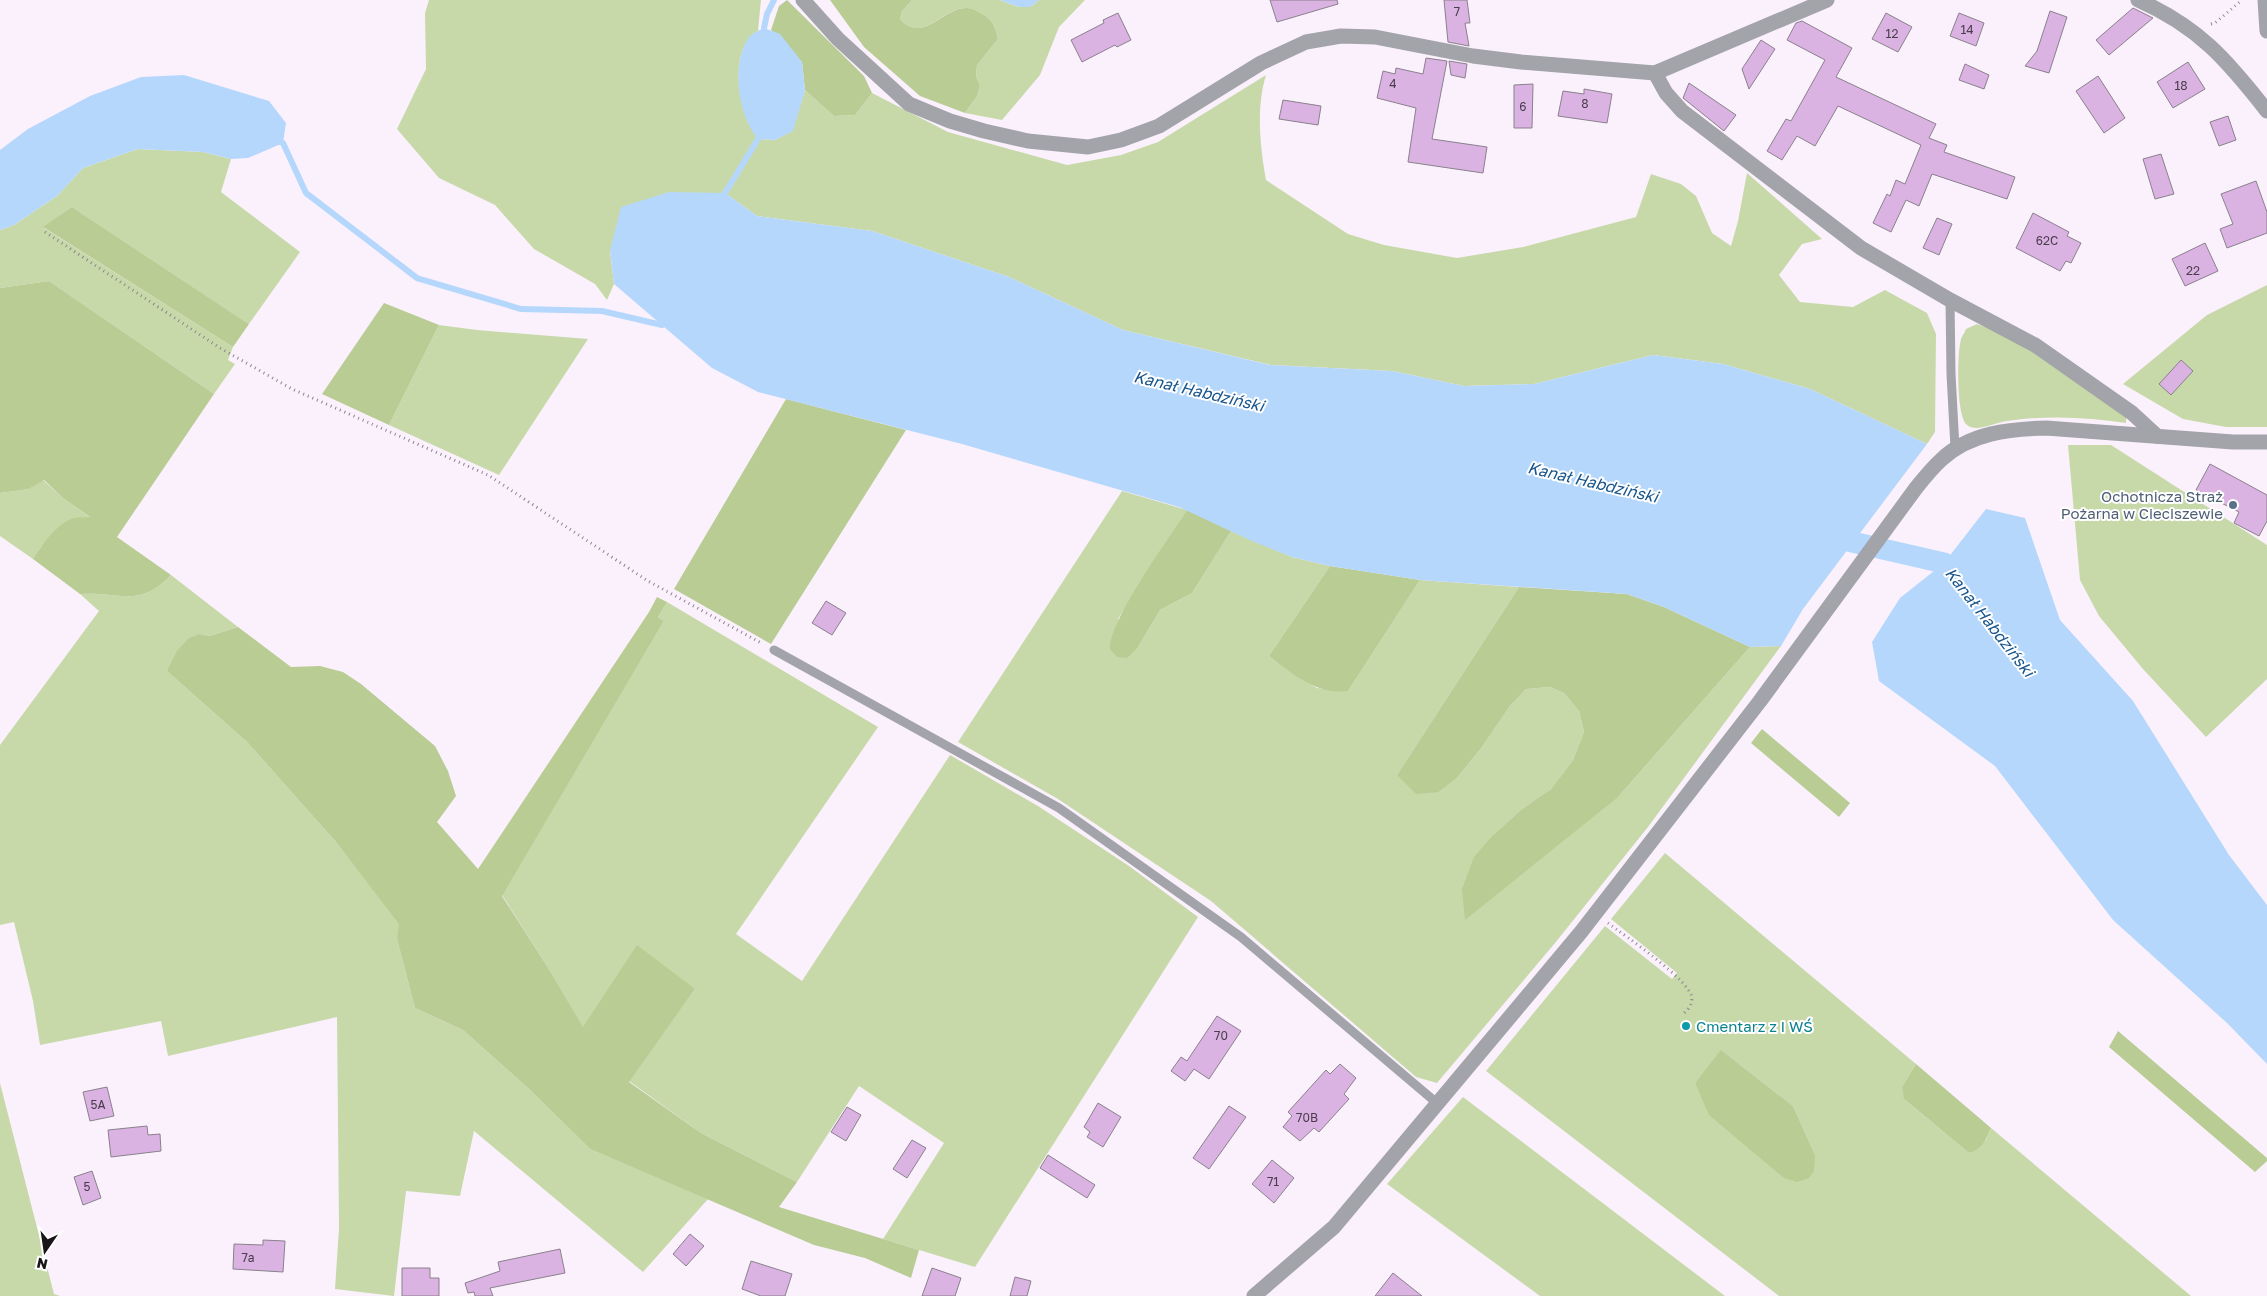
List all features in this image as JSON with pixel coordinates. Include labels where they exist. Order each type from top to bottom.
[{"type":"street","points":[[803,0],[838,39],[909,104],[950,121],[984,131],[1028,141],[1088,147],[1121,140],[1159,126],[1261,63],[1306,42],[1341,36],[1400,40],[1473,56],[1521,62],[1655,73],[1827,0]]},
{"type":"street","points":[[2138,0],[2191,29],[2217,51],[2267,111]]},
{"type":"street","points":[[2265,0],[2267,31]]},
{"type":"street","points":[[1655,73],[1666,93],[1682,111],[1861,248],[1950,300],[2036,345],[2124,407],[2157,436]]},
{"type":"street","points":[[1254,1296],[1334,1227],[1596,913],[1760,702],[1916,488],[1941,460],[1956,448],[1978,437],[2022,429],[2046,428],[2267,442]]},
{"type":"lane","points":[[1950,300],[1950,374],[1956,448]]},
{"type":"lane","points":[[774,650],[1059,808],[1241,937],[1438,1104]]},
{"type":"path","points":[[2191,29],[2215,23],[2242,0]]},
{"type":"path","points":[[45,232],[220,348],[292,389],[488,476],[648,581],[774,650]]},
{"type":"path","points":[[1596,913],[1667,968],[1689,989],[1691,1002],[1689,1009],[1683,1014]]},
{"type":"green space","points":[[429,0],[761,0],[758,31],[748,40],[742,52],[739,67],[741,99],[746,115],[759,139],[775,140],[792,131],[805,90],[834,116],[855,115],[872,93],[948,132],[1067,165],[1121,155],[1158,142],[1266,75],[1261,101],[1260,127],[1266,180],[1348,234],[1384,245],[1457,258],[1523,247],[1636,217],[1651,174],[1681,184],[1696,196],[1712,233],[1731,246],[1747,173],[1822,239],[1802,244],[1779,275],[1800,302],[1853,307],[1885,290],[1927,313],[1936,334],[1935,432],[1927,444],[1810,389],[1723,364],[1653,355],[1534,384],[1464,386],[1392,371],[1271,365],[1123,330],[1009,277],[872,231],[757,216],[725,193],[610,250],[614,284],[607,300],[595,284],[534,249],[495,205],[439,178],[397,129],[426,69],[425,13]]},
{"type":"green space","points":[[787,0],[864,76],[872,93],[855,115],[834,116],[805,90],[802,62],[771,30],[779,6]]},
{"type":"green space","points":[[830,0],[912,0],[902,11],[900,19],[908,26],[917,28],[925,27],[958,9],[971,9],[988,18],[995,28],[998,39],[977,65],[976,76],[980,86],[977,96],[965,113],[920,96],[864,47]]},
{"type":"green space","points":[[912,0],[1000,0],[1019,7],[1030,7],[1039,0],[1085,0],[1059,27],[1040,75],[1002,120],[965,113],[977,96],[980,86],[976,76],[977,65],[998,39],[991,21],[979,12],[967,8],[949,13],[925,27],[908,26],[900,19],[902,11]]},
{"type":"green space","points":[[138,149],[203,152],[231,159],[221,192],[300,252],[249,324],[72,207],[44,228],[233,347],[228,360],[235,364],[214,394],[49,281],[0,288],[0,230],[14,225],[57,196],[83,168]]},
{"type":"green space","points":[[72,207],[249,324],[233,347],[43,227]]},
{"type":"green space","points":[[49,281],[214,394],[117,537],[171,575],[149,592],[128,596],[80,594],[33,559],[56,529],[74,518],[90,517],[63,498],[44,480],[29,489],[0,493],[0,288]]},
{"type":"green space","points":[[2267,285],[2267,427],[2226,427],[2183,419],[2123,384],[2207,315]]},
{"type":"green space","points":[[384,303],[439,325],[389,425],[322,394]]},
{"type":"green space","points":[[1977,324],[2016,341],[2054,364],[2126,415],[2126,423],[2096,419],[2052,417],[2007,421],[1981,428],[1967,425],[1963,420],[1959,398],[1958,370],[1960,346],[1966,329]]},
{"type":"green space","points":[[439,325],[588,339],[499,475],[389,425]]},
{"type":"green space","points":[[786,399],[906,430],[771,644],[674,589]]},
{"type":"green space","points":[[2068,445],[2111,445],[2267,545],[2267,679],[2206,737],[2143,669],[2099,616],[2080,580]]},
{"type":"green space","points":[[43,480],[63,498],[91,518],[62,525],[41,547],[33,559],[0,536],[0,493],[29,489]]},
{"type":"green space","points":[[1122,491],[1187,510],[1118,619],[1138,647],[1160,610],[1192,593],[1231,531],[1292,557],[1330,566],[1269,656],[1317,688],[1348,691],[1420,580],[1519,587],[1397,775],[1439,792],[1457,778],[1482,747],[1510,706],[1526,689],[1550,687],[1564,693],[1579,711],[1584,732],[1573,760],[1551,789],[1522,809],[1493,835],[1618,797],[1750,647],[1781,646],[1648,827],[1555,943],[1437,1083],[1416,1077],[1211,901],[1058,799],[958,742]]},
{"type":"green space","points":[[1187,510],[1231,531],[1192,593],[1160,610],[1138,647],[1127,658],[1117,657],[1110,649],[1112,636],[1119,619],[1141,580]]},
{"type":"green space","points":[[1330,566],[1420,580],[1348,691],[1326,690],[1315,686],[1296,676],[1269,656]]},
{"type":"green space","points":[[171,575],[238,627],[210,636],[200,634],[167,671],[247,742],[336,842],[400,924],[397,939],[415,1008],[463,1030],[528,1088],[590,1149],[708,1199],[643,1272],[474,1131],[460,1196],[406,1191],[394,1296],[335,1289],[339,1228],[337,1017],[168,1056],[161,1021],[40,1045],[33,1001],[14,922],[0,925],[0,745],[99,611],[80,594],[139,595],[149,592]]},
{"type":"green space","points":[[1519,587],[1627,594],[1664,607],[1750,647],[1618,797],[1465,920],[1462,889],[1474,857],[1493,835],[1522,809],[1551,789],[1573,760],[1584,732],[1579,711],[1564,693],[1550,687],[1526,689],[1510,706],[1482,747],[1457,778],[1439,792],[1416,794],[1397,775]]},
{"type":"green space","points":[[657,597],[667,602],[658,617],[664,621],[502,896],[583,1027],[637,945],[695,989],[629,1082],[701,1133],[797,1182],[779,1207],[919,1250],[911,1278],[865,1258],[814,1245],[590,1149],[528,1088],[463,1030],[415,1008],[397,939],[399,924],[336,842],[247,742],[167,671],[177,651],[189,638],[200,634],[210,636],[238,627],[291,667],[320,666],[343,672],[361,684],[435,746],[448,771],[456,796],[437,822],[478,869],[649,612]]},
{"type":"green space","points":[[667,602],[878,727],[736,934],[802,981],[950,755],[1038,806],[1129,866],[1198,917],[975,1267],[883,1239],[944,1143],[859,1086],[797,1182],[701,1133],[629,1081],[695,989],[583,1028],[547,966],[502,895],[664,621],[658,617]]},
{"type":"green space","points":[[1762,729],[1850,803],[1839,817],[1751,743]]},
{"type":"green space","points":[[1665,853],[1916,1064],[1902,1087],[1905,1100],[1969,1153],[1986,1140],[1991,1128],[2191,1296],[1779,1296],[1486,1071],[1605,926],[1672,979],[1677,973],[1611,919]],"holes":[[[1722,1051],[1793,1106],[1815,1155],[1701,1096],[1695,1083]]]},
{"type":"green space","points":[[2118,1031],[2267,1158],[2267,1161],[2255,1172],[2109,1047]]},
{"type":"green space","points":[[1721,1050],[1793,1106],[1815,1155],[1814,1171],[1809,1178],[1797,1182],[1784,1178],[1709,1115],[1695,1083]]},
{"type":"green space","points":[[1916,1064],[1991,1128],[1985,1140],[1977,1149],[1969,1153],[1904,1099],[1902,1087]]},
{"type":"green space","points":[[0,1083],[54,1294],[60,1296],[0,1296]]},
{"type":"green space","points":[[1463,1097],[1725,1296],[1540,1296],[1387,1184]]},
{"type":"water","points":[[1000,0],[1039,0],[1030,7],[1019,7]]},
{"type":"water","points":[[764,28],[780,34],[802,62],[805,90],[793,131],[775,140],[758,139],[746,117],[739,89],[738,74],[744,47],[750,36]]},
{"type":"water","points":[[184,75],[269,101],[286,123],[283,143],[248,158],[231,159],[203,152],[138,149],[83,168],[57,196],[14,225],[0,230],[0,150],[28,129],[90,96],[141,77]]},
{"type":"water","points":[[669,192],[725,193],[757,216],[872,231],[1009,277],[1123,330],[1270,365],[1392,371],[1464,386],[1534,384],[1653,355],[1723,364],[1810,389],[1927,444],[1803,609],[1781,646],[1750,647],[1664,607],[1627,594],[1420,580],[1330,566],[1292,557],[1252,541],[1179,507],[962,444],[758,392],[712,368],[614,284],[610,250],[621,207]]},
{"type":"water","points":[[1986,509],[2025,518],[2060,620],[2133,701],[2229,855],[2267,905],[2267,1064],[2227,1023],[2113,920],[1995,766],[1879,681],[1872,642],[1900,598],[1944,563]]},
{"type":"building","points":[[1270,0],[1337,0],[1338,4],[1277,22]]},
{"type":"building","points":[[1444,0],[1467,0],[1470,23],[1465,23],[1469,46],[1448,42]]},
{"type":"building","points":[[2133,8],[2153,18],[2109,55],[2096,40]]},
{"type":"building","points":[[2050,11],[2067,17],[2049,73],[2025,66],[2037,51]]},
{"type":"building","points":[[1118,13],[1131,40],[1117,47],[1115,45],[1082,62],[1071,40],[1104,23],[1103,20]]},
{"type":"building","points":[[1886,13],[1912,27],[1898,52],[1872,39]]},
{"type":"building","points":[[1959,13],[1984,23],[1976,46],[1950,36]]},
{"type":"building","points":[[1802,21],[1852,48],[1836,77],[1936,124],[1929,138],[1947,145],[1944,152],[2015,177],[2007,199],[1932,174],[1919,206],[1906,200],[1891,232],[1873,223],[1887,194],[1890,196],[1896,180],[1905,184],[1921,145],[1838,106],[1815,146],[1797,136],[1782,160],[1767,151],[1786,119],[1791,121],[1825,60],[1787,40],[1796,23]]},
{"type":"building","points":[[1761,40],[1775,49],[1749,89],[1742,69]]},
{"type":"building","points":[[1426,58],[1447,61],[1432,139],[1487,147],[1483,173],[1408,162],[1416,108],[1377,98],[1383,71],[1395,74],[1396,68],[1423,74]]},
{"type":"building","points":[[1449,61],[1467,64],[1465,78],[1451,75]]},
{"type":"building","points":[[2188,62],[2205,89],[2173,108],[2157,82]]},
{"type":"building","points":[[1965,64],[1989,75],[1984,89],[1959,80]]},
{"type":"building","points":[[2098,76],[2125,118],[2104,133],[2076,91]]},
{"type":"building","points":[[1689,83],[1736,115],[1724,131],[1683,98]]},
{"type":"building","points":[[1533,84],[1532,128],[1514,128],[1514,85]]},
{"type":"building","points":[[1584,89],[1612,94],[1607,123],[1558,116],[1563,91],[1584,94]]},
{"type":"building","points":[[1283,100],[1321,106],[1318,125],[1279,119]]},
{"type":"building","points":[[2228,116],[2236,140],[2219,146],[2210,122]]},
{"type":"building","points":[[2161,154],[2174,194],[2155,199],[2143,159]]},
{"type":"building","points":[[2256,181],[2267,212],[2267,233],[2227,248],[2220,229],[2233,224],[2221,194]]},
{"type":"building","points":[[2033,213],[2069,232],[2067,236],[2081,243],[2071,263],[2066,261],[2060,271],[2016,248]]},
{"type":"building","points":[[1937,218],[1952,224],[1939,255],[1923,248]]},
{"type":"building","points":[[2205,243],[2218,271],[2185,286],[2172,259]]},
{"type":"building","points":[[2181,360],[2193,371],[2171,395],[2159,384]]},
{"type":"building","points":[[2210,464],[2267,495],[2267,521],[2259,536],[2234,523],[2239,512],[2196,490]]},
{"type":"building","points":[[826,601],[846,613],[832,635],[812,623]]},
{"type":"building","points":[[1217,1016],[1241,1031],[1209,1079],[1194,1069],[1185,1081],[1171,1071],[1181,1057],[1187,1061]]},
{"type":"building","points":[[1340,1064],[1356,1078],[1344,1094],[1349,1099],[1319,1132],[1314,1128],[1300,1141],[1283,1127],[1292,1116],[1288,1112],[1326,1070],[1330,1074]]},
{"type":"building","points":[[107,1087],[114,1116],[90,1121],[83,1092]]},
{"type":"building","points":[[1098,1103],[1121,1117],[1103,1147],[1087,1137],[1090,1132],[1084,1127]]},
{"type":"building","points":[[1229,1106],[1246,1117],[1209,1169],[1193,1158]]},
{"type":"building","points":[[847,1107],[861,1115],[846,1141],[831,1132]]},
{"type":"building","points":[[147,1126],[148,1135],[160,1134],[161,1151],[111,1157],[108,1130]]},
{"type":"building","points":[[912,1140],[926,1148],[907,1178],[893,1169]]},
{"type":"building","points":[[1048,1155],[1095,1185],[1087,1198],[1040,1168]]},
{"type":"building","points":[[1272,1160],[1294,1178],[1274,1203],[1252,1184]]},
{"type":"building","points":[[92,1171],[101,1198],[83,1205],[74,1177]]},
{"type":"building","points":[[690,1234],[704,1246],[686,1266],[673,1254]]},
{"type":"building","points":[[263,1240],[285,1241],[283,1272],[233,1269],[234,1244],[263,1245]]},
{"type":"building","points":[[560,1249],[565,1273],[490,1288],[493,1296],[475,1296],[474,1292],[468,1293],[465,1283],[500,1271],[498,1262]]},
{"type":"building","points":[[751,1261],[792,1274],[785,1296],[761,1296],[742,1289]]},
{"type":"building","points":[[402,1268],[430,1268],[430,1278],[439,1278],[439,1296],[402,1296]]},
{"type":"building","points":[[932,1268],[961,1278],[955,1296],[922,1296]]},
{"type":"building","points":[[1393,1273],[1422,1296],[1375,1296]]},
{"type":"building","points":[[1015,1277],[1031,1281],[1027,1296],[1010,1296]]},
{"type":"waterway","points":[[764,28],[767,14],[774,0]]},
{"type":"waterway","points":[[725,193],[758,139]]},
{"type":"waterway","points":[[275,140],[283,143],[306,193],[417,278],[521,309],[602,311],[662,325],[669,322]]},
{"type":"waterway","name":"Kanał Habdziński","points":[[1826,536],[1944,563],[1962,586]]},
{"type":"place","name":"Ochotnicza Straż Pożarna w Cieciszewie","points":[[2233,505]]},
{"type":"place","name":"Cmentarz z I WŚ","points":[[1686,1026]]}]
